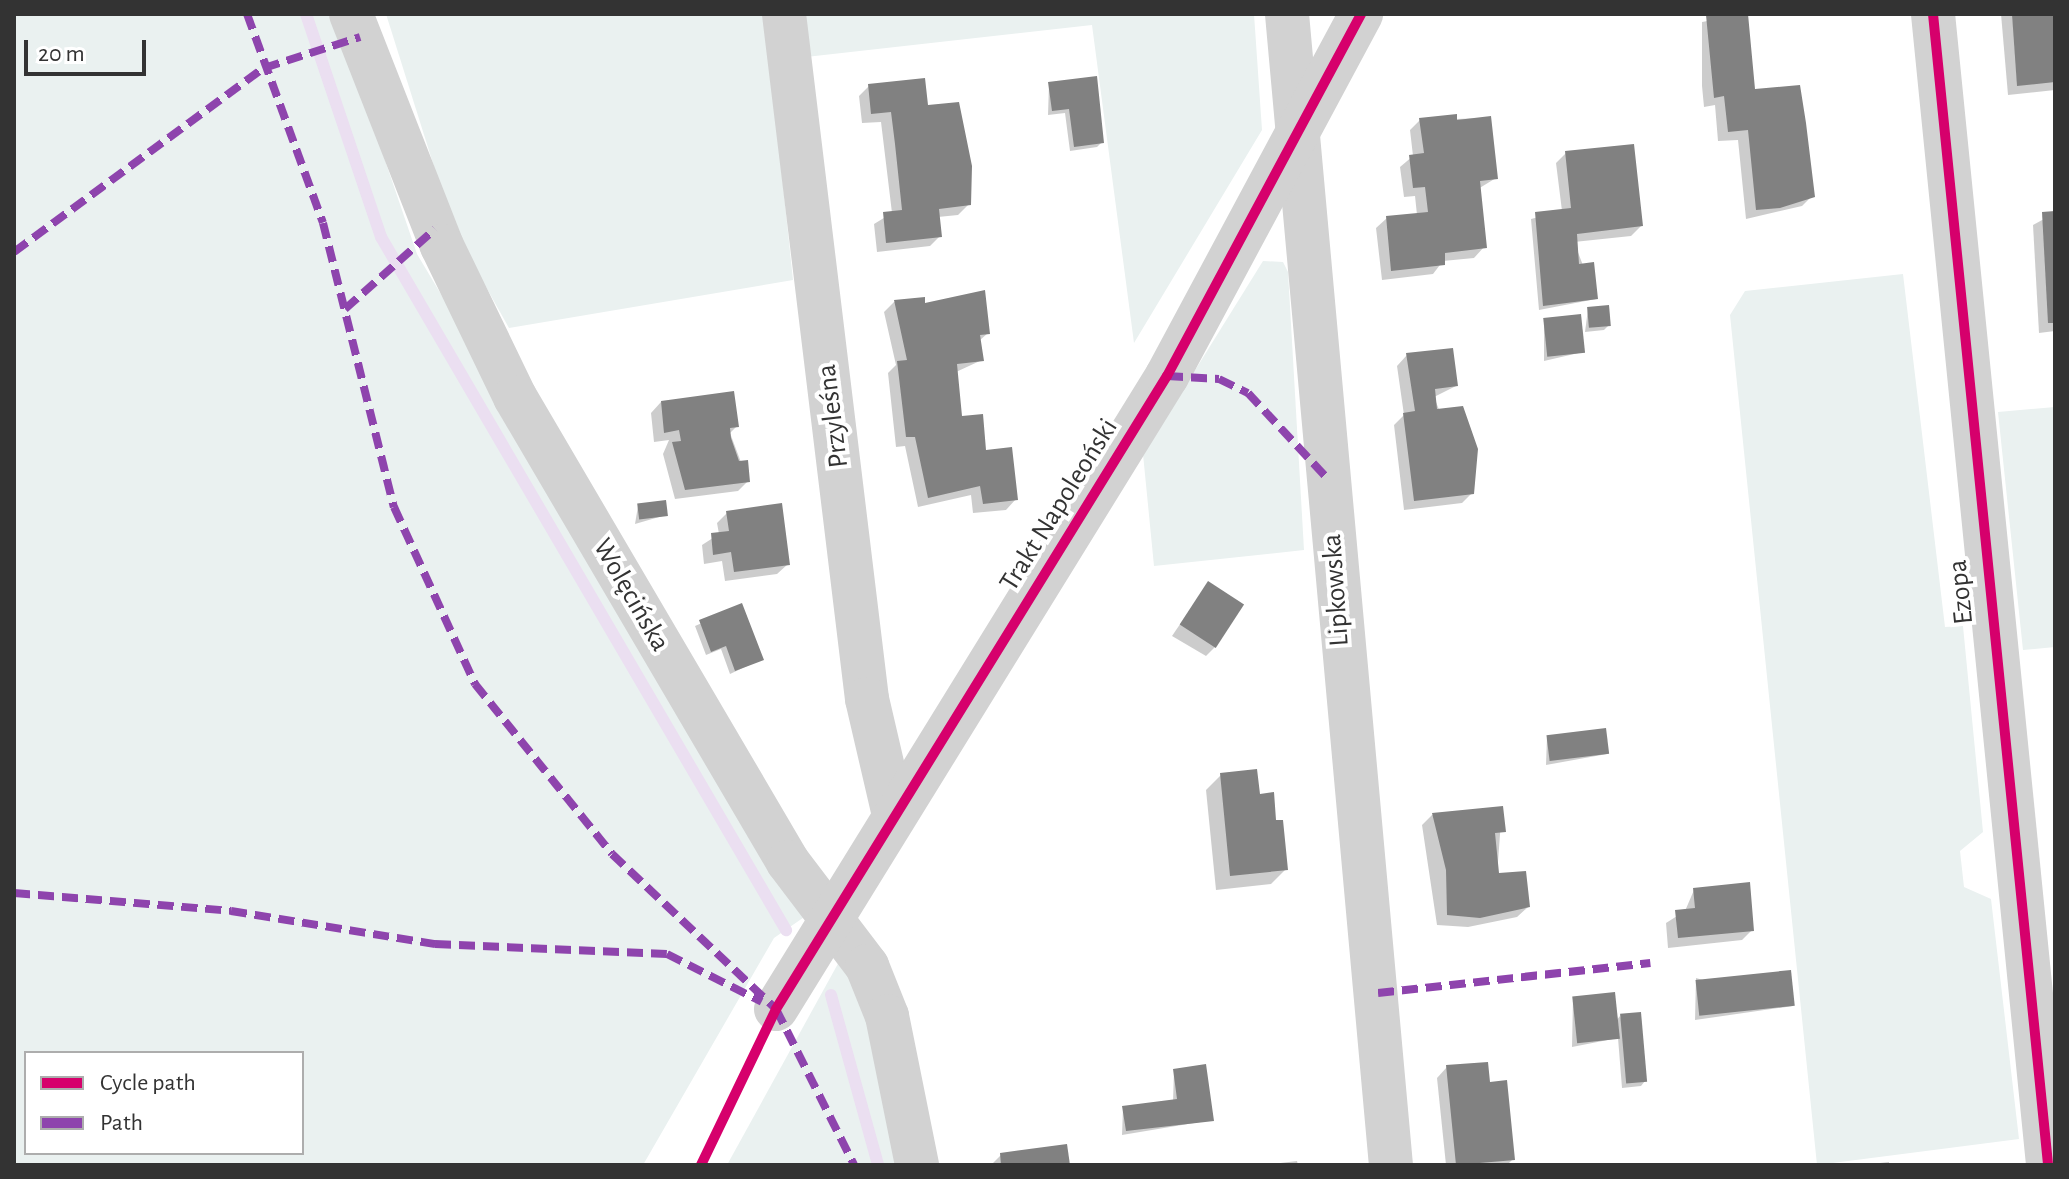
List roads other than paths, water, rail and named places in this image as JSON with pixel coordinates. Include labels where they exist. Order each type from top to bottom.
[{"type":"street","name":"Wolęcińska","points":[[351,14],[442,246],[515,397],[788,862],[867,966],[887,1016],[917,1165]]},
{"type":"street","name":"Przyleśna","points":[[784,14],[867,699],[894,815]]},
{"type":"street","name":"Lipkowska","points":[[1287,14],[1301,130],[1343,680],[1391,1165]]},
{"type":"street","name":"Trakt Napoleoński","points":[[776,1009],[834,920],[894,815],[1167,376],[1361,14]]},
{"type":"street","name":"Ezopa","points":[[1933,14],[2048,1165]]},
{"type":"waterway","points":[[306,14],[381,237],[786,930]]},
{"type":"waterway","points":[[831,995],[878,1165]]}]
